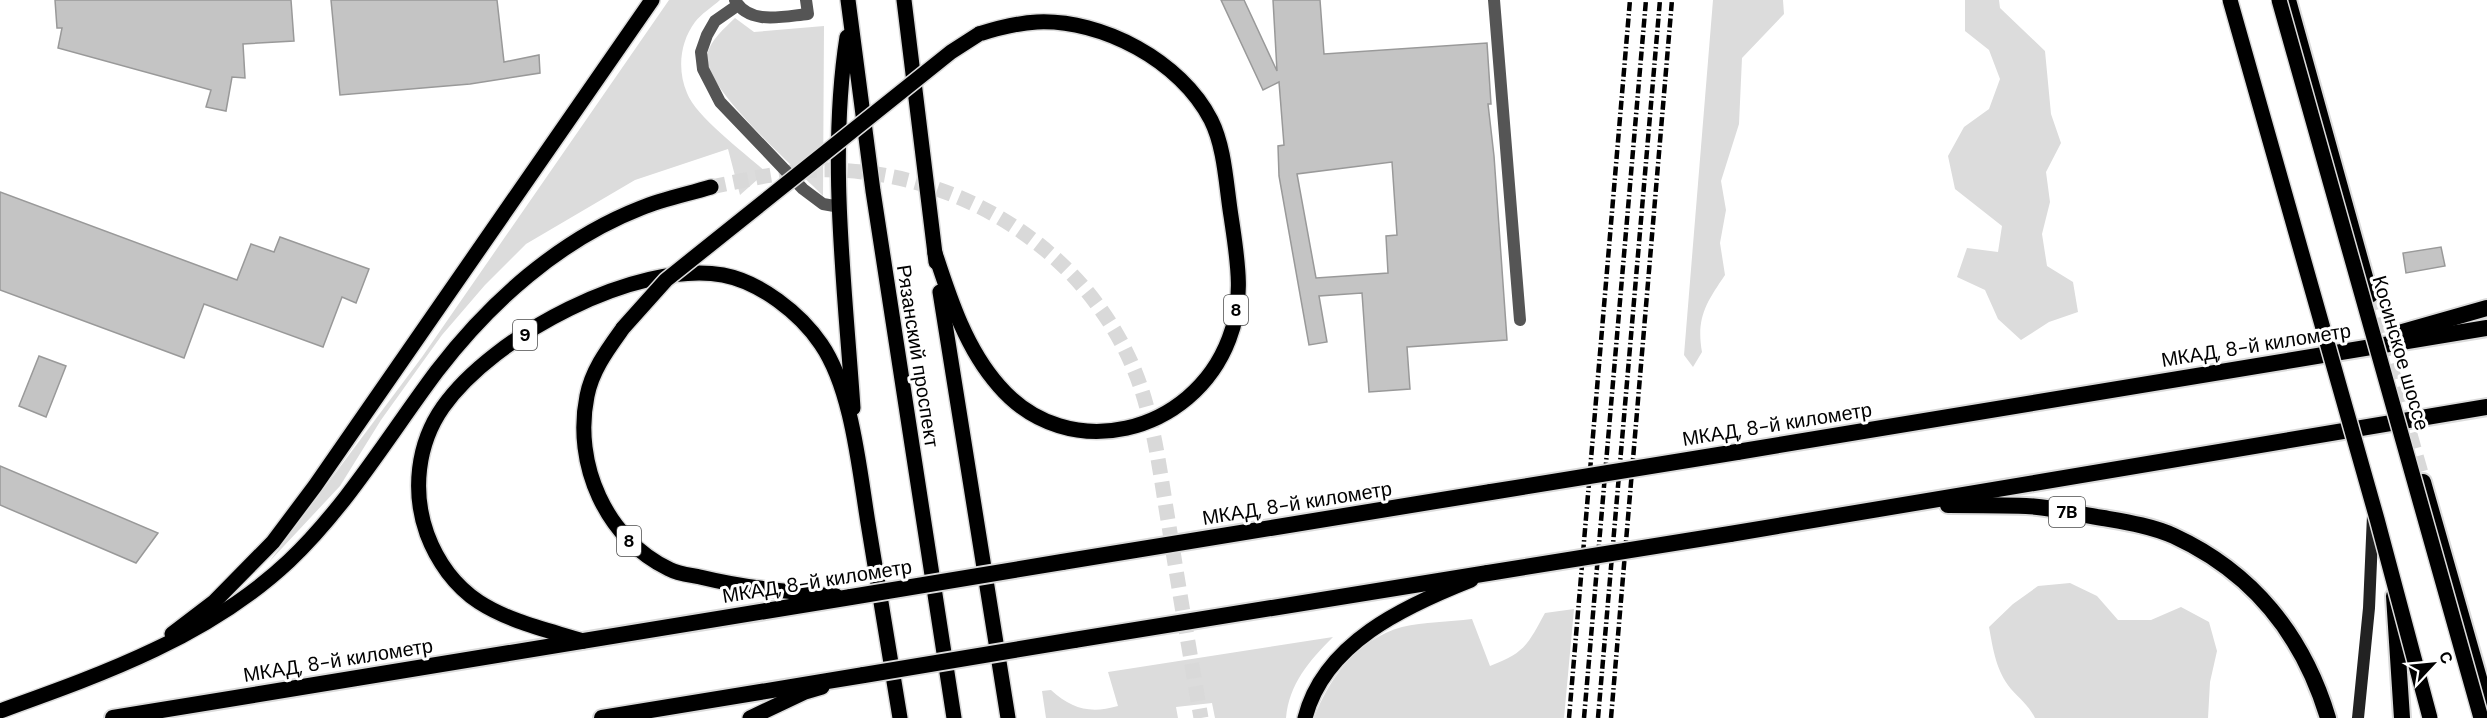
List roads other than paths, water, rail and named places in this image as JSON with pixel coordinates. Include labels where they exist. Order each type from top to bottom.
[{"type":"highway","points":[[2236,0],[2323,307]]},
{"type":"highway","points":[[2288,0],[2370,295]]},
{"type":"highway","points":[[2323,355],[2487,308]]},
{"type":"highway","name":"МКАД, 8-й километр","points":[[113,718],[2487,328]]},
{"type":"highway","points":[[602,718],[1730,534],[2487,407]]},
{"type":"highway","points":[[2423,482],[2487,706]]},
{"type":"highway","points":[[2374,489],[2386,535],[2393,584],[2402,718]]},
{"type":"highway","name":"7B","points":[[1902,505],[2028,506],[2127,522],[2172,535],[2223,563],[2263,598],[2295,641],[2320,693],[2328,718]]},
{"type":"main road","points":[[146,654],[214,602],[273,542],[315,486],[652,0]]},
{"type":"main road","name":"Рязанский проспект","points":[[848,0],[876,215],[954,718]]},
{"type":"main road","name":"Рязанский проспект","points":[[904,0],[935,253],[1008,718]]},
{"type":"main road","points":[[2230,0],[2377,519],[2430,718]]},
{"type":"main road","name":"Косинское шоссе","points":[[2279,0],[2481,718]]},
{"type":"main road","points":[[850,19],[840,81],[840,207],[856,446],[900,718]]},
{"type":"main road","name":"8","points":[[851,597],[787,592],[719,582],[670,570],[634,547],[608,516],[591,476],[583,434],[587,395],[600,360],[623,328],[666,280],[951,52],[979,34],[1008,25],[1039,22],[1069,24],[1099,31],[1154,57],[1194,96],[1211,121],[1220,148],[1239,269],[1236,318],[1229,340],[1205,381],[1189,398],[1170,412],[1149,423],[1126,429],[1103,432],[1080,430],[1057,425],[1036,416],[1016,403],[999,387],[985,368],[956,315],[935,253]]},
{"type":"main road","points":[[0,711],[91,679],[146,654],[192,632],[253,593],[290,560],[339,507],[438,370],[480,319],[535,269],[587,235],[641,208],[711,187]]},
{"type":"main road","name":"9","points":[[583,641],[499,613],[478,601],[459,586],[443,567],[431,546],[423,523],[418,499],[419,475],[423,451],[431,428],[443,407],[459,388],[497,353],[555,316],[612,290],[667,275],[724,276],[774,298],[796,315],[820,343],[836,371],[856,446]]},
{"type":"main road","points":[[2358,718],[2369,608],[2374,489]]},
{"type":"main road","points":[[1305,718],[1314,689],[1360,638],[1436,594],[1488,573]]},
{"type":"main road","points":[[750,718],[805,692],[864,675]]},
{"type":"main road","points":[[626,718],[677,706]]},
{"type":"lane","points":[[806,0],[808,14],[759,18],[737,2],[715,21],[707,35],[701,51],[702,69],[720,102],[803,189],[823,204],[840,207]]},
{"type":"lane","points":[[1494,0],[1520,320]]},
{"type":"tunnel","points":[[711,187],[804,171],[836,170],[886,175],[934,188],[980,207],[1022,232],[1060,263],[1094,300],[1121,342],[1141,388],[1158,457],[1201,718]]},
{"type":"tunnel","points":[[2370,295],[2423,482]]},
{"type":"railway","points":[[1569,718],[1630,0]]},
{"type":"railway","points":[[1584,718],[1646,0]]},
{"type":"railway","points":[[1598,718],[1660,0]]},
{"type":"railway","points":[[1611,718],[1672,0]]}]
